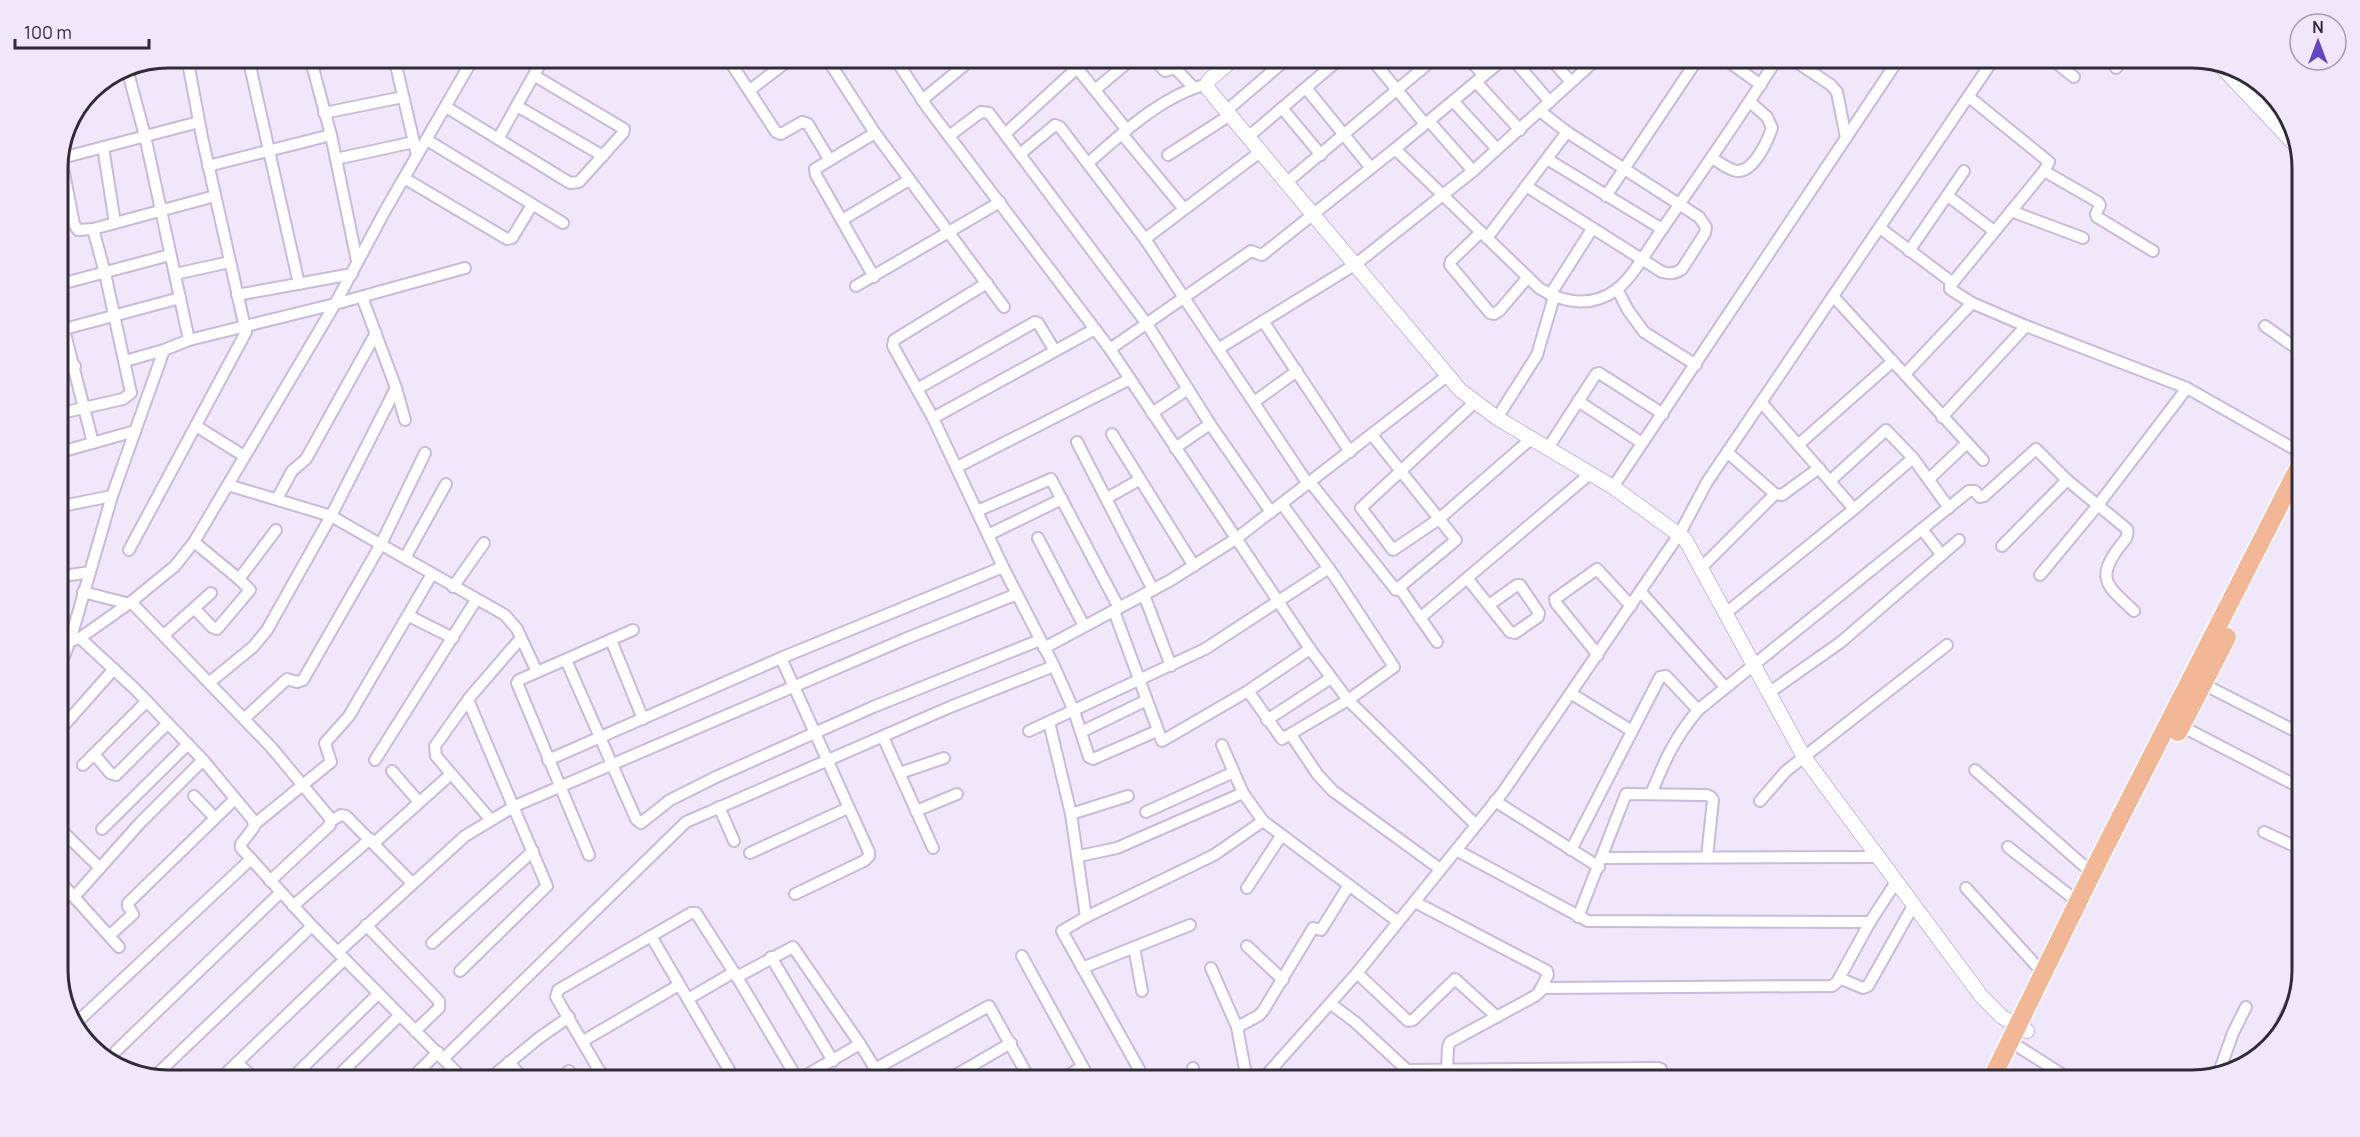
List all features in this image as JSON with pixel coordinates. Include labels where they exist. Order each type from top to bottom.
[{"type":"highway","points":[[2008,1070],[2042,972],[2292,479]]},
{"type":"highway","points":[[1998,1070],[2021,1034],[2203,684],[2292,507]]},
{"type":"street","points":[[129,550],[246,332],[208,166],[189,68]]},
{"type":"street","points":[[251,68],[299,284]]},
{"type":"street","points":[[313,68],[331,135],[357,261]]},
{"type":"street","points":[[396,68],[417,155]]},
{"type":"street","points":[[68,639],[75,639],[129,603],[174,566],[194,542],[335,304],[357,261],[468,68]]},
{"type":"street","points":[[498,139],[539,68]]},
{"type":"street","points":[[735,68],[776,132],[781,134],[802,122],[808,123],[829,159]]},
{"type":"street","points":[[750,90],[779,68]]},
{"type":"street","points":[[833,68],[875,133],[1004,307]]},
{"type":"street","points":[[904,68],[922,100],[1095,328],[1331,678],[1348,700],[1475,824]]},
{"type":"street","points":[[922,100],[961,68]]},
{"type":"street","points":[[1005,135],[1067,68]]},
{"type":"street","points":[[1078,68],[1184,209]]},
{"type":"street","points":[[1095,90],[1121,68]]},
{"type":"street","points":[[1176,68],[1200,86],[1228,113],[1448,376],[1474,403],[1613,487],[1680,533],[1690,545],[1804,757],[1982,997],[2061,1070]]},
{"type":"street","points":[[1088,163],[1162,105],[1200,86],[1222,68]]},
{"type":"street","points":[[1167,154],[1228,113],[1277,68]]},
{"type":"street","points":[[1248,137],[1326,68]]},
{"type":"street","points":[[1379,68],[1473,171]]},
{"type":"street","points":[[1287,182],[1423,68]]},
{"type":"street","points":[[1474,68],[1520,130]]},
{"type":"street","points":[[1110,350],[1251,251],[1262,255],[1492,68]]},
{"type":"street","points":[[1521,68],[1550,102]]},
{"type":"street","points":[[1559,68],[1571,82]]},
{"type":"street","points":[[1218,350],[1356,264],[1473,171],[1587,68]]},
{"type":"street","points":[[1606,196],[1692,68]]},
{"type":"street","points":[[1737,68],[1761,85]]},
{"type":"street","points":[[1395,149],[1528,278],[1552,296],[1580,302],[1592,301],[1617,289],[1642,259],[1772,68]]},
{"type":"street","points":[[1805,68],[1837,92],[1845,138]]},
{"type":"street","points":[[1613,487],[1664,414],[1893,68]]},
{"type":"street","points":[[1271,1070],[1331,1004],[1397,921],[1415,902],[1495,801],[1572,694],[1680,533],[1707,482],[1988,68]]},
{"type":"street","points":[[2063,68],[2074,77]]},
{"type":"street","points":[[2229,74],[2287,137]]},
{"type":"street","points":[[129,76],[145,136],[189,340]]},
{"type":"street","points":[[446,107],[574,184],[584,178],[623,133],[623,127],[535,76]]},
{"type":"street","points":[[1306,88],[1371,168]]},
{"type":"street","points":[[324,113],[403,97]]},
{"type":"street","points":[[1969,97],[2048,160],[2049,165],[1994,231],[1950,289],[1972,303],[2026,326],[2187,387],[2292,450]]},
{"type":"street","points":[[1453,101],[1497,149]]},
{"type":"street","points":[[1712,158],[1733,170],[1741,171],[1752,165],[1772,128],[1767,117],[1750,102]]},
{"type":"street","points":[[518,106],[603,156]]},
{"type":"street","points":[[1282,108],[1321,155]]},
{"type":"street","points":[[949,136],[985,111],[989,113],[1147,324],[1210,424],[1270,512]]},
{"type":"street","points":[[1526,186],[1592,229],[1669,274],[1682,269],[1705,233],[1706,227],[1699,217],[1567,132],[1540,111]]},
{"type":"street","points":[[69,156],[199,122]]},
{"type":"street","points":[[1020,154],[1058,125],[1144,239],[1309,483],[1396,590],[1456,540],[1372,435]]},
{"type":"street","points":[[1528,278],[1494,314],[1490,313],[1450,265],[1451,261],[1484,235],[1526,186],[1567,132]]},
{"type":"street","points":[[874,277],[815,172],[816,167],[875,133]]},
{"type":"street","points":[[208,166],[331,135]]},
{"type":"street","points":[[427,140],[563,223]]},
{"type":"street","points":[[336,159],[414,142]]},
{"type":"street","points":[[103,147],[116,223]]},
{"type":"street","points":[[1144,239],[1260,152]]},
{"type":"street","points":[[1547,159],[1662,229]]},
{"type":"street","points":[[1909,251],[1964,171]]},
{"type":"street","points":[[2044,171],[2098,202],[2100,205],[2097,217],[2153,251]]},
{"type":"street","points":[[404,178],[507,239],[512,238],[532,205]]},
{"type":"street","points":[[842,220],[909,180]]},
{"type":"street","points":[[68,196],[76,229],[80,231],[215,196]]},
{"type":"street","points":[[1948,196],[1994,231]]},
{"type":"street","points":[[856,286],[1000,202]]},
{"type":"street","points":[[2011,211],[2083,238]]},
{"type":"street","points":[[1880,228],[1953,283]]},
{"type":"street","points":[[68,411],[123,399],[130,395],[125,361],[93,229]]},
{"type":"street","points":[[1497,418],[1537,356],[1552,296],[1592,229]]},
{"type":"street","points":[[68,282],[170,255]]},
{"type":"street","points":[[174,274],[230,262]]},
{"type":"street","points":[[125,361],[189,340],[362,297],[465,268]]},
{"type":"street","points":[[237,295],[352,274]]},
{"type":"street","points":[[987,283],[894,340],[893,346],[933,418],[1003,567],[1054,666],[1074,711],[1089,757],[1093,759],[1157,731]]},
{"type":"street","points":[[1617,289],[1628,310],[1644,332],[1696,365]]},
{"type":"street","points":[[1833,296],[1983,460]]},
{"type":"street","points":[[362,297],[396,388],[405,420]]},
{"type":"street","points":[[68,328],[180,298]]},
{"type":"street","points":[[1905,374],[1972,303]]},
{"type":"street","points":[[1263,321],[1350,452]]},
{"type":"street","points":[[917,389],[1035,322],[1038,323],[1055,351]]},
{"type":"street","points":[[1942,417],[2026,326]]},
{"type":"street","points":[[2265,326],[2292,345]]},
{"type":"street","points":[[933,418],[1095,328]]},
{"type":"street","points":[[277,499],[292,471],[306,459],[376,333]]},
{"type":"street","points":[[68,348],[75,366],[93,443]]},
{"type":"street","points":[[68,653],[75,639],[83,592],[112,496],[164,350]]},
{"type":"street","points":[[1798,445],[1893,361]]},
{"type":"street","points":[[68,368],[75,366]]},
{"type":"street","points":[[1254,402],[1297,371]]},
{"type":"street","points":[[1548,448],[1599,373],[1664,414]]},
{"type":"street","points":[[566,660],[636,819],[641,823],[670,800],[873,707],[1042,644],[1084,626],[1148,593],[1237,538],[1448,376]]},
{"type":"street","points":[[957,466],[1130,379]]},
{"type":"street","points":[[2040,575],[2098,505],[2187,387]]},
{"type":"street","points":[[210,682],[259,641],[331,516],[396,388]]},
{"type":"street","points":[[1152,413],[1188,388]]},
{"type":"street","points":[[1578,401],[1642,444]]},
{"type":"street","points":[[1761,402],[1854,509]]},
{"type":"street","points":[[1474,403],[1361,508],[1394,549],[1439,519],[1532,438]]},
{"type":"street","points":[[1175,448],[1210,424]]},
{"type":"street","points":[[196,426],[244,456]]},
{"type":"street","points":[[1830,482],[1886,430],[1913,458],[1948,508]]},
{"type":"street","points":[[68,450],[135,431]]},
{"type":"street","points":[[1112,434],[1194,566]]},
{"type":"street","points":[[1077,442],[1107,498],[1148,593],[1171,666]]},
{"type":"street","points":[[1929,479],[1966,444]]},
{"type":"street","points":[[1651,794],[1668,751],[1698,710],[1969,491],[1974,491],[1980,497],[1984,496],[2036,448],[2067,480],[2128,532],[2109,562],[2106,578],[2116,594],[2134,611]]},
{"type":"street","points":[[1727,452],[1775,494],[1782,495],[1819,468]]},
{"type":"street","points":[[245,718],[287,679],[297,682],[303,680],[381,544],[425,453]]},
{"type":"street","points":[[1726,614],[1913,458]]},
{"type":"street","points":[[1420,618],[1590,473]]},
{"type":"street","points":[[977,511],[1049,479],[1054,481],[1117,609],[1139,682],[1160,739],[1164,740],[1248,691],[1310,649]]},
{"type":"street","points":[[1107,498],[1139,480]]},
{"type":"street","points":[[2002,546],[2067,480]]},
{"type":"street","points":[[405,558],[446,484]]},
{"type":"street","points":[[228,485],[331,516],[512,621],[537,672]]},
{"type":"street","points":[[1702,567],[1775,494]]},
{"type":"street","points":[[68,505],[112,496]]},
{"type":"street","points":[[988,535],[1062,499]]},
{"type":"street","points":[[1248,691],[1280,738],[1291,735],[1348,700],[1394,667],[1329,568],[1282,504]]},
{"type":"street","points":[[239,579],[276,530]]},
{"type":"street","points":[[1922,530],[1941,554]]},
{"type":"street","points":[[1038,538],[1084,626]]},
{"type":"street","points":[[1770,692],[1841,642],[1959,540]]},
{"type":"street","points":[[194,542],[250,591],[219,628],[213,627],[195,609]]},
{"type":"street","points":[[453,587],[484,543]]},
{"type":"street","points":[[548,760],[782,658],[1003,567]]},
{"type":"street","points":[[1029,731],[1139,682],[1205,649],[1329,568]]},
{"type":"street","points":[[1598,655],[1555,599],[1597,569],[1631,606]]},
{"type":"street","points":[[68,575],[90,572]]},
{"type":"street","points":[[432,574],[348,716],[326,743],[331,762],[255,824],[241,844],[241,848],[280,893],[455,1070]]},
{"type":"street","points":[[1467,578],[1489,605],[1512,633],[1538,617],[1539,613],[1520,585],[1489,605]]},
{"type":"street","points":[[1399,587],[1437,642]]},
{"type":"street","points":[[83,592],[129,603],[164,635],[245,718],[331,821]]},
{"type":"street","points":[[1641,592],[1725,687]]},
{"type":"street","points":[[164,635],[211,593]]},
{"type":"street","points":[[230,1070],[341,956],[366,925],[465,836],[490,819],[515,806],[793,687],[1017,594]]},
{"type":"street","points":[[375,760],[476,600]]},
{"type":"street","points":[[409,616],[453,638]]},
{"type":"street","points":[[589,855],[517,686],[519,680],[633,630]]},
{"type":"street","points":[[490,819],[436,756],[435,746],[468,700],[521,638]]},
{"type":"street","points":[[75,639],[114,669],[147,701],[188,744],[255,824]]},
{"type":"street","points":[[611,640],[643,719]]},
{"type":"street","points":[[1760,801],[1772,786],[1804,757],[1947,645]]},
{"type":"street","points":[[782,658],[869,856],[864,861],[795,894]]},
{"type":"street","points":[[422,1070],[441,1055],[678,828],[697,816],[1054,666]]},
{"type":"street","points":[[68,721],[114,669]]},
{"type":"street","points":[[1570,850],[1662,675],[1666,676],[1698,710]]},
{"type":"street","points":[[1267,720],[1331,678]]},
{"type":"street","points":[[2203,684],[2292,729]]},
{"type":"street","points":[[1572,694],[1632,731]]},
{"type":"street","points":[[460,971],[547,886],[515,806],[468,700]]},
{"type":"street","points":[[1081,732],[1145,700]]},
{"type":"street","points":[[83,765],[147,701]]},
{"type":"street","points":[[1049,723],[1071,814],[1079,856],[1086,916]]},
{"type":"street","points":[[94,754],[110,773],[116,775],[167,724]]},
{"type":"street","points":[[2181,726],[2292,783]]},
{"type":"street","points":[[1291,735],[1318,775],[1333,791],[1440,870]]},
{"type":"street","points":[[883,737],[933,848]]},
{"type":"street","points":[[102,829],[188,744]]},
{"type":"street","points":[[1222,745],[1243,794],[1263,821],[1397,921]]},
{"type":"street","points":[[900,773],[944,758]]},
{"type":"street","points":[[75,896],[140,823],[202,760]]},
{"type":"street","points":[[1975,770],[2092,873]]},
{"type":"street","points":[[392,771],[418,802]]},
{"type":"street","points":[[1146,812],[1234,772]]},
{"type":"street","points":[[293,906],[451,774]]},
{"type":"street","points":[[916,811],[957,794]]},
{"type":"street","points":[[1079,856],[1117,848],[1243,794]]},
{"type":"street","points":[[1578,917],[1626,794],[1711,797],[1713,800],[1707,857]]},
{"type":"street","points":[[194,796],[214,818]]},
{"type":"street","points":[[1071,814],[1128,796]]},
{"type":"street","points":[[110,934],[134,915],[128,903],[235,799]]},
{"type":"street","points":[[1495,801],[1570,850],[1601,862],[1707,857],[1878,857]]},
{"type":"street","points":[[125,807],[140,823]]},
{"type":"street","points":[[719,807],[734,841]]},
{"type":"street","points":[[750,853],[848,808]]},
{"type":"street","points":[[270,881],[330,825],[331,821],[341,815],[346,816],[372,841],[412,884]]},
{"type":"street","points":[[1139,1070],[1062,931],[1086,916],[1214,855],[1263,821]]},
{"type":"street","points":[[2264,832],[2292,845]]},
{"type":"street","points":[[1247,888],[1281,836]]},
{"type":"street","points":[[68,837],[100,868]]},
{"type":"street","points":[[2008,847],[2078,902]]},
{"type":"street","points":[[1455,850],[1578,917],[1594,922],[1870,922]]},
{"type":"street","points":[[432,944],[533,851]]},
{"type":"street","points":[[81,1019],[251,859]]},
{"type":"street","points":[[1540,990],[1544,988],[1832,986],[1896,882]]},
{"type":"street","points":[[1237,1027],[1258,1017],[1283,980],[1313,928],[1321,930],[1349,885]]},
{"type":"street","points":[[1966,888],[2042,972]]},
{"type":"street","points":[[68,889],[110,934],[119,947]]},
{"type":"street","points":[[116,1051],[280,893]]},
{"type":"street","points":[[1415,902],[1547,971],[1548,975],[1535,996],[1449,1044],[1447,1070]]},
{"type":"street","points":[[1839,978],[1863,988],[1868,987],[1913,906]]},
{"type":"street","points":[[599,1070],[556,997],[558,990],[651,936],[696,913],[736,974],[792,1070]]},
{"type":"street","points":[[366,925],[439,1002],[439,1008],[415,1031]]},
{"type":"street","points":[[1082,968],[1190,925]]},
{"type":"street","points":[[162,1069],[312,926]]},
{"type":"street","points":[[651,936],[729,1070]]},
{"type":"street","points":[[1246,945],[1283,980]]},
{"type":"street","points":[[687,999],[790,947],[796,949],[875,1069],[987,1006],[992,1008],[1025,1070]]},
{"type":"street","points":[[1134,947],[1142,991]]},
{"type":"street","points":[[1022,956],[1084,1070]]},
{"type":"street","points":[[771,957],[833,1061]]},
{"type":"street","points":[[1211,968],[1237,1027],[1245,1070]]},
{"type":"street","points":[[1357,973],[1408,1021],[1413,1020],[1455,979],[1497,1017]]},
{"type":"street","points":[[583,1041],[679,985]]},
{"type":"street","points":[[300,1070],[378,994]]},
{"type":"street","points":[[1331,1004],[1355,1022],[1407,1070],[1658,1068],[1661,1070]]},
{"type":"street","points":[[2221,1065],[2233,1033],[2246,1007]]},
{"type":"street","points":[[344,1070],[400,1016]]},
{"type":"street","points":[[500,1070],[568,1017]]},
{"type":"street","points":[[972,1070],[1011,1043]]},
{"type":"street","points":[[816,1070],[860,1044]]},
{"type":"street","points":[[509,1062],[516,1070]]},
{"type":"street","points":[[237,1063],[245,1070]]},
{"type":"street","points":[[1077,1070],[1082,1067]]}]
